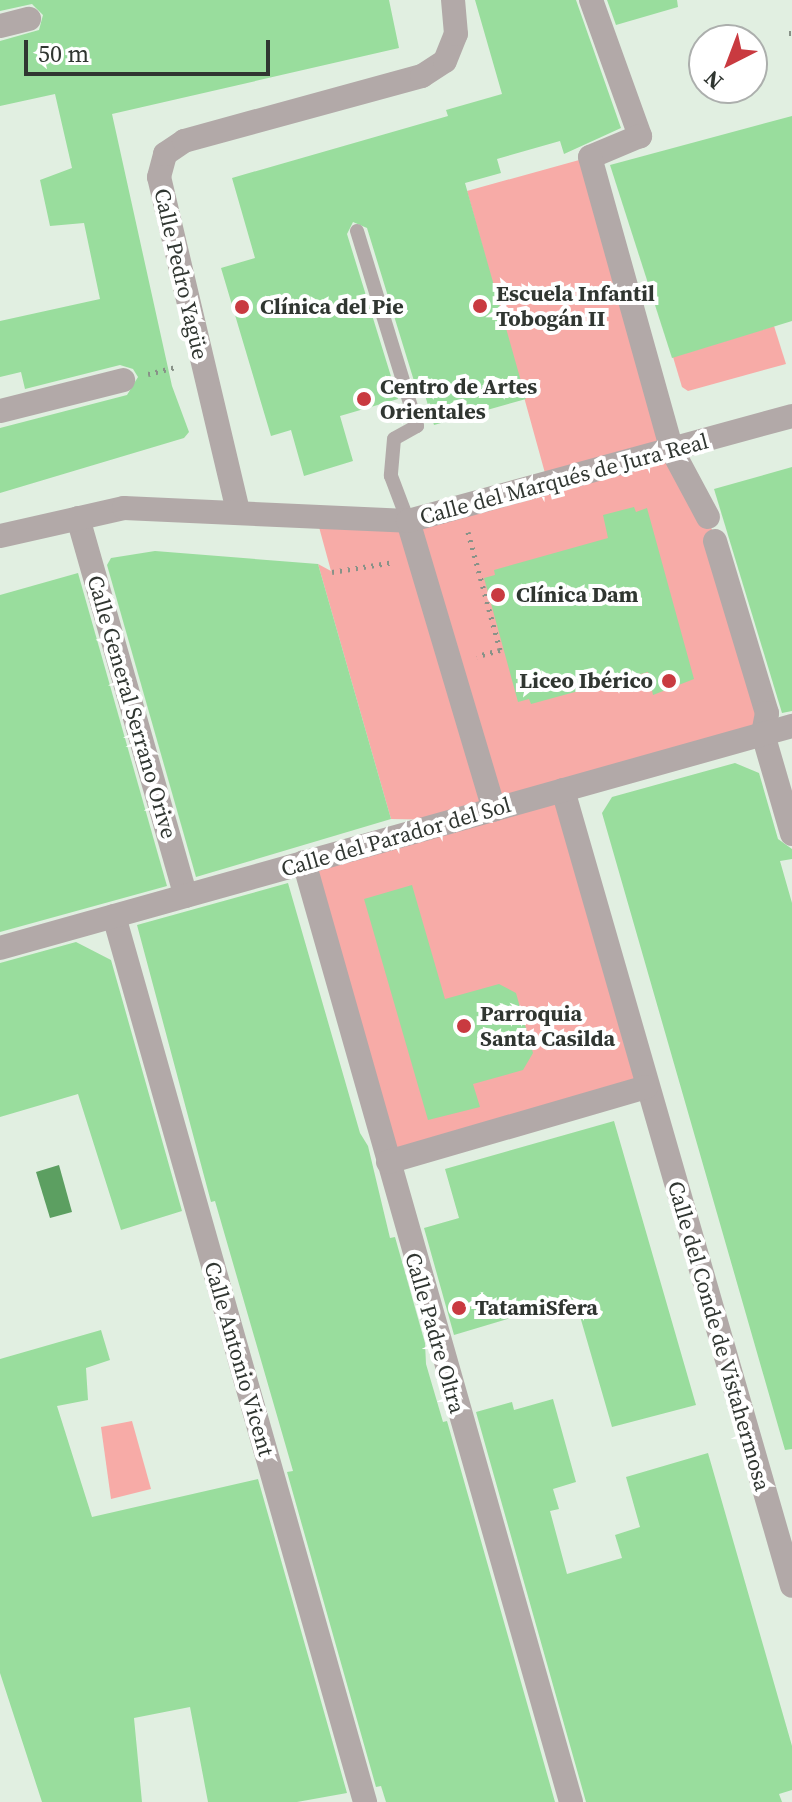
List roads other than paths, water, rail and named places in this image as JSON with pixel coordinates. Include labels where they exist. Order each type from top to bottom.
[{"type":"street","name":"Calle Pedro Yagüe","points":[[238,511],[159,177],[165,154],[184,141],[422,76],[445,61],[456,34],[453,0]]},
{"type":"street","points":[[591,0],[640,136],[590,157],[672,450],[711,529],[767,713],[763,734],[792,834]]},
{"type":"street","points":[[0,26],[29,19]]},
{"type":"street","points":[[0,411],[123,380]]},
{"type":"street","name":"Calle del Marqués de Jura Real","points":[[0,536],[124,508],[408,521],[792,416]]},
{"type":"street","name":"Calle General Serrano Orive","points":[[78,518],[186,896]]},
{"type":"street","points":[[408,521],[494,809]]},
{"type":"street","name":"Calle del Parador del Sol","points":[[0,948],[792,726]]},
{"type":"street","name":"Calle del Conde de Vistahermosa","points":[[563,790],[792,1586]]},
{"type":"street","name":"Calle Padre Oltra","points":[[304,862],[571,1802]]},
{"type":"street","name":"Calle Antonio Vicent","points":[[114,916],[365,1802]]},
{"type":"street","points":[[388,1162],[646,1087]]},
{"type":"lane","points":[[357,231],[417,426],[394,439],[391,476],[408,521]]},
{"type":"place","name":"Escuela Infantil Tobogán II","points":[[480,306]]},
{"type":"place","name":"Clínica del Pie","points":[[242,307]]},
{"type":"place","name":"Centro de Artes Orientales","points":[[364,399]]},
{"type":"place","name":"Clínica Dam","points":[[498,595]]},
{"type":"place","name":"Liceo Ibérico","points":[[669,681]]},
{"type":"place","name":"Parroquia Santa Casilda","points":[[464,1026]]},
{"type":"place","name":"TatamiSfera","points":[[459,1308]]}]
